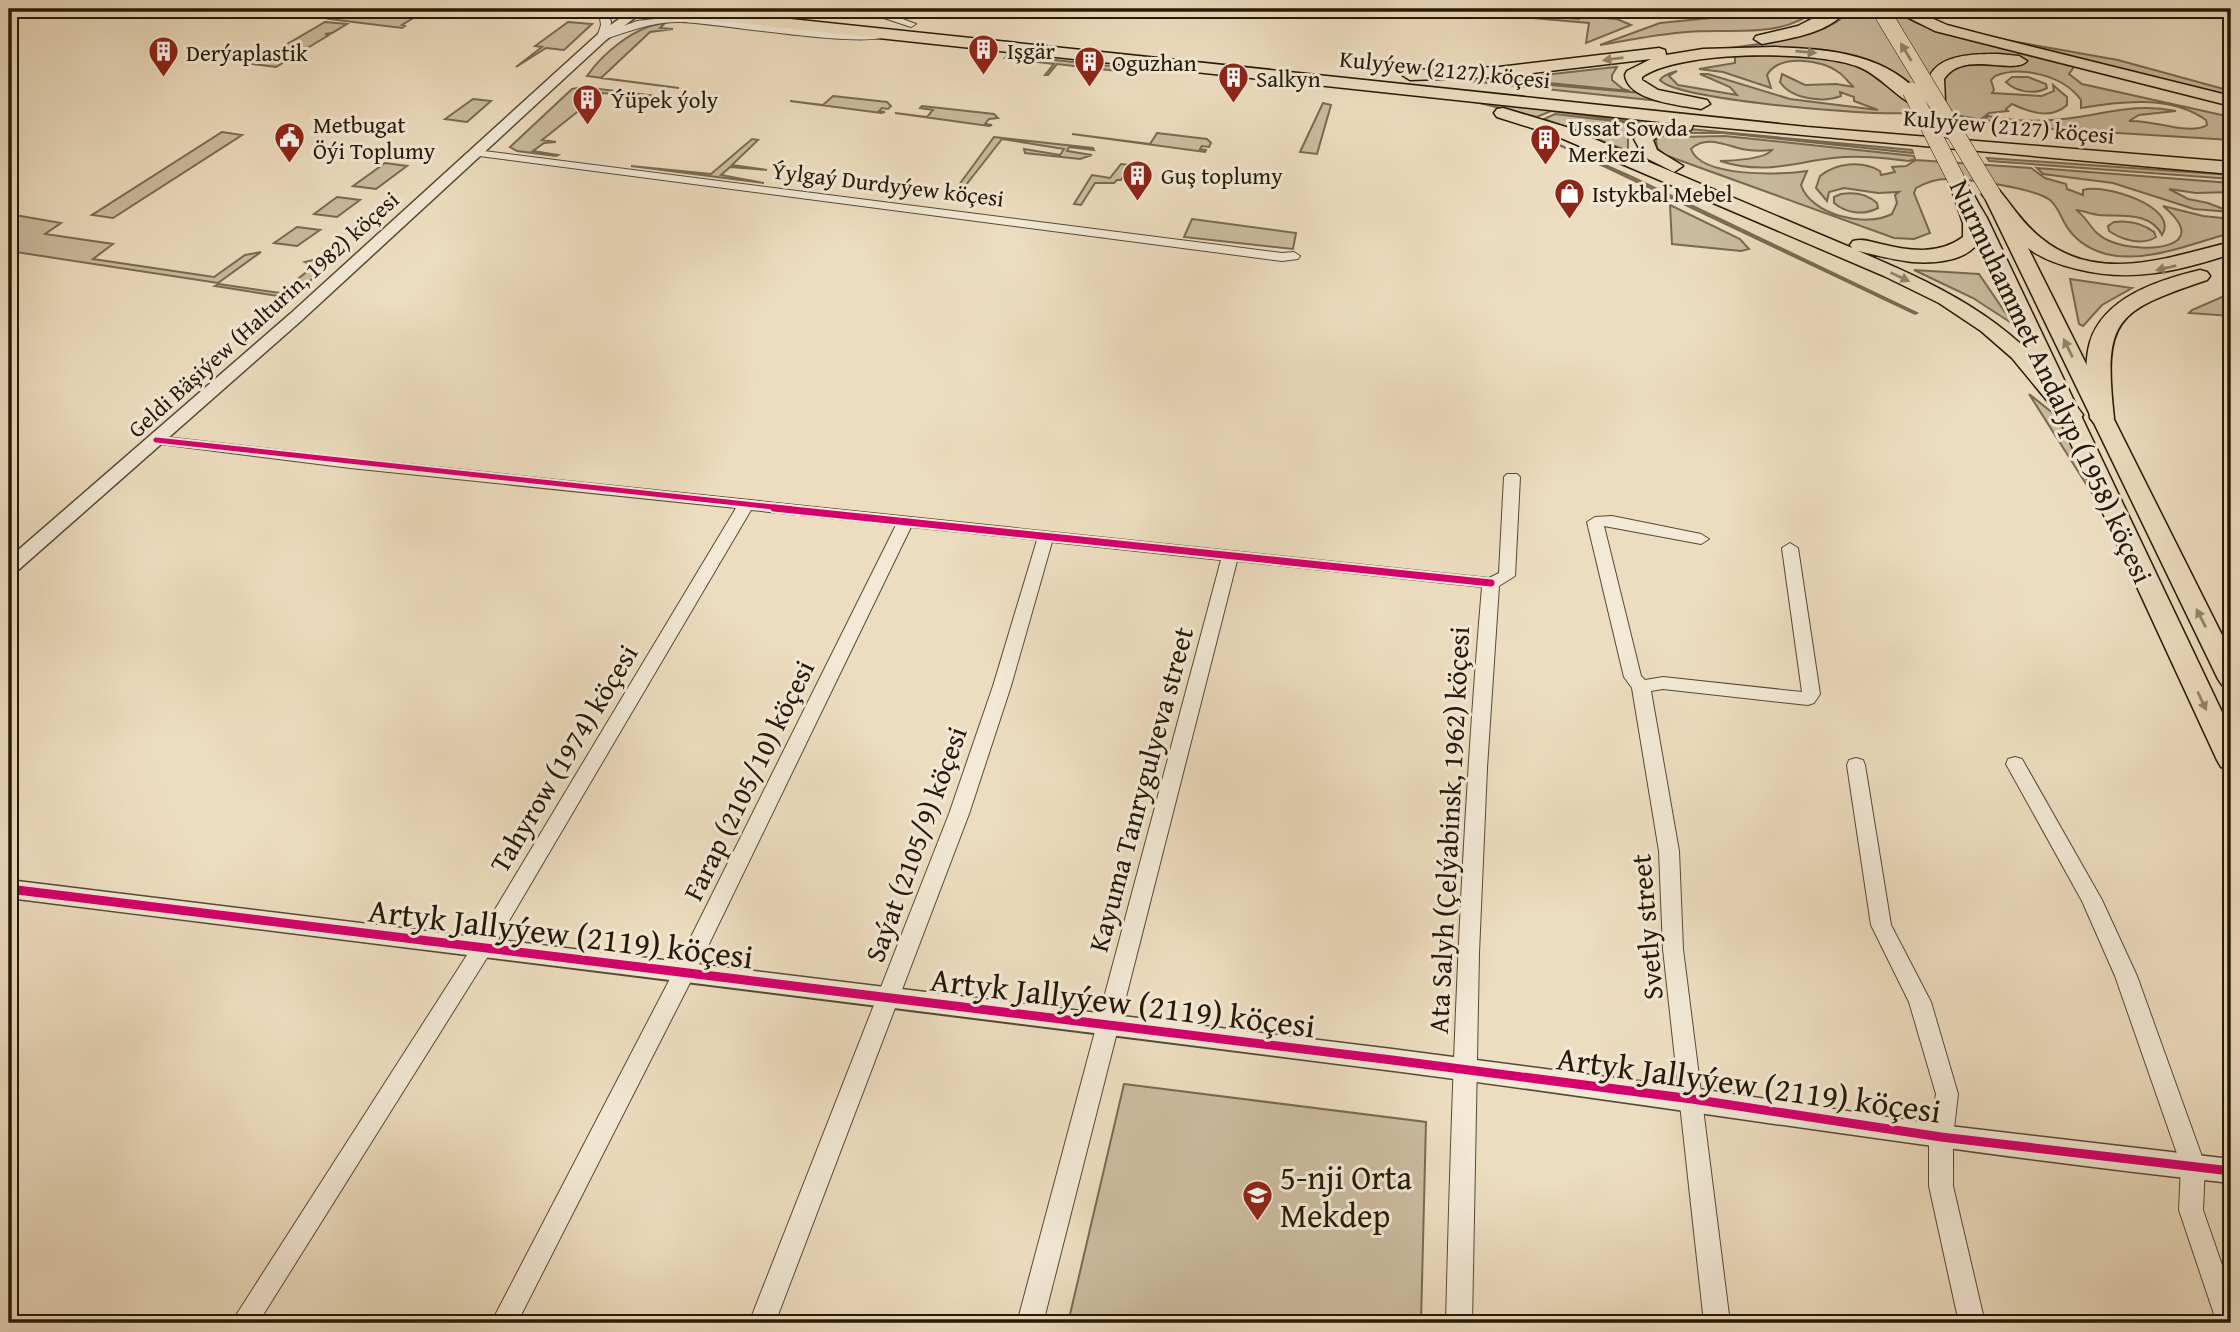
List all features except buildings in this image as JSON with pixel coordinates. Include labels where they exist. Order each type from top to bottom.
[{"type":"highway","name":"Kulyýew (2127) köçesi","points":[[655,9],[734,20],[907,29]]},
{"type":"highway","name":"Kulyýew (2127) köçesi","points":[[765,9],[907,29],[1378,81],[2231,167]]},
{"type":"highway","points":[[1804,126],[1661,97],[1639,86],[1632,78],[1637,69],[1652,63],[1809,28],[1830,18],[1840,9]]},
{"type":"highway","points":[[1899,9],[1956,33],[2231,111]]},
{"type":"highway","points":[[1378,81],[1709,51],[1780,50],[1838,56],[1866,64],[1884,73],[1917,101]]},
{"type":"highway","points":[[1936,101],[1937,74],[1946,67],[1964,61],[2017,60],[2095,71],[2231,101]]},
{"type":"highway","points":[[1378,81],[1492,110],[1560,131],[1891,272],[1946,299],[1989,326],[2020,354],[2071,415]]},
{"type":"highway","points":[[1804,126],[1778,134],[1701,126],[1670,127],[1650,133],[1643,139],[1643,144],[1650,153],[1665,163],[1839,238],[1898,254],[1945,254],[1971,242],[1974,233],[1962,191]]},
{"type":"highway","points":[[2142,156],[2170,147],[2231,150]]},
{"type":"highway","name":"Kulyýew (2127) köçesi","points":[[2142,156],[2231,155]]},
{"type":"highway","points":[[2142,156],[2231,174]]},
{"type":"highway","points":[[1992,194],[2040,248],[2092,267],[2129,272],[2153,271],[2231,248]]},
{"type":"highway","points":[[2102,418],[2099,356],[2101,341],[2108,327],[2119,314],[2152,294],[2231,264]]},
{"type":"main road","name":"Nurmuhammet Andalyp (1958) köçesi","points":[[1861,9],[1917,101],[1978,218],[2231,760]]},
{"type":"main road","name":"Nurmuhammet Andalyp (1958) köçesi","points":[[1880,9],[1992,194],[2231,679]]},
{"type":"street","points":[[584,9],[598,12],[605,18],[607,27],[602,37]]},
{"type":"street","name":"Geldi Bäşiýew (Halturin, 1982) köçesi","points":[[9,568],[296,317],[602,37],[640,9]]},
{"type":"street","points":[[848,9],[876,12],[907,29]]},
{"type":"street","points":[[602,37],[624,28],[659,20],[734,20]]},
{"type":"street","name":"Ýylgaý Durdyýew köçesi","points":[[475,153],[1282,257],[1294,256]]},
{"type":"street","points":[[156,440],[350,463],[1491,583]]},
{"type":"street","name":"Ata Salyh (Çelýabinsk, 1962) köçesi","points":[[1459,1323],[1463,1069],[1477,739],[1491,583],[1507,576],[1512,477]]},
{"type":"street","name":"Tahyrow (1974) köçesi","points":[[244,1323],[483,947],[747,503]]},
{"type":"street","name":"Svetly street","points":[[1701,539],[1612,521],[1595,522],[1633,677],[1641,687],[1669,851],[1673,949],[1717,1323]]},
{"type":"street","name":"Farap (2105/10) köçesi","points":[[504,1323],[684,973],[905,522]]},
{"type":"street","name":"Saýat (2105/9) köçesi","points":[[762,1323],[967,789],[1002,686],[1045,536]]},
{"type":"street","points":[[1641,687],[1663,683],[1808,699],[1811,694],[1790,548]]},
{"type":"street","name":"Kayuma Tanrygulyeva street","points":[[1030,1323],[1231,554]]},
{"type":"street","points":[[2015,764],[2092,901],[2126,976],[2193,1165],[2191,1210],[2230,1323]]},
{"type":"street","points":[[1856,765],[1881,925],[1920,1002],[1947,1094],[1941,1137],[1941,1186],[1972,1323]]},
{"type":"street","name":"Artyk Jallyýew (2119) köçesi","points":[[9,889],[1463,1069],[1692,1099],[1941,1137],[2231,1171]]},
{"type":"shaded area","points":[[340,9],[428,9],[402,25],[405,26],[402,28],[329,19],[335,16],[331,14]]},
{"type":"shaded area","points":[[1578,9],[1721,9],[1668,16]]},
{"type":"shaded area","points":[[1753,9],[1819,9],[1803,19],[1771,29],[1676,33],[1600,45],[1660,23],[1710,18]]},
{"type":"shaded area","points":[[1850,9],[1890,9],[1917,23],[1957,37],[1994,38],[2118,60],[2231,91],[2231,98],[2079,60],[2069,74],[2082,84],[2231,117],[2231,140],[2036,128],[1984,120],[1988,116],[2016,120],[2054,120],[2146,108],[2176,111],[2139,115],[2129,121],[2190,129],[2207,125],[2206,120],[2192,112],[2161,103],[2112,103],[2081,108],[2081,100],[2074,92],[2053,79],[2030,72],[1995,76],[1991,80],[1994,90],[1992,93],[2042,96],[2054,91],[2053,85],[2067,97],[2067,105],[2061,110],[2040,113],[2012,104],[2006,109],[2008,111],[1989,113],[1980,120],[1941,114],[1856,112],[1726,99],[1672,87],[1660,80],[1677,71],[1669,76],[1678,85],[1737,95],[1730,87],[1700,74],[1708,74],[1790,99],[1878,110],[1854,101],[1854,97],[1840,92],[1841,96],[1825,99],[1799,96],[1780,82],[1782,74],[1805,85],[1836,84],[1854,87],[1840,74],[1821,64],[1790,61],[1781,64],[1767,75],[1771,88],[1723,72],[1699,69],[1735,63],[1735,58],[1722,49],[1810,34],[1826,28]]},
{"type":"shaded area","points":[[1523,14],[1617,19],[1631,25],[1586,43],[1589,23],[1520,17]]},
{"type":"shaded area","points":[[325,22],[347,24],[325,34],[329,35],[276,67],[253,64]]},
{"type":"shaded area","points":[[568,22],[592,24],[564,50],[546,48],[516,67],[542,47],[535,46]]},
{"type":"shaded area","points":[[665,23],[660,28],[673,29],[650,32],[601,78],[587,76],[602,58],[631,35]]},
{"type":"shaded area","points":[[1008,55],[1120,67],[1117,71],[1057,64],[1045,75],[1054,64],[1005,58]]},
{"type":"shaded area","points":[[1617,67],[1612,80],[1630,91],[1509,79]]},
{"type":"shaded area","points":[[1496,75],[1505,81],[1642,93],[1660,101],[1441,78]]},
{"type":"shaded area","points":[[2012,77],[2028,77],[2046,84],[2047,88],[2031,92],[2020,90],[2006,82]]},
{"type":"shaded area","points":[[583,87],[664,97],[601,93],[542,140],[556,142],[544,143],[533,151],[558,155],[517,151],[510,147],[572,89]]},
{"type":"shaded area","points":[[833,96],[887,102],[891,106],[888,109],[882,108],[879,111],[885,112],[881,113],[790,101],[823,105]]},
{"type":"shaded area","points":[[473,99],[491,101],[467,122],[445,119]]},
{"type":"shaded area","points":[[1467,100],[1677,122],[1660,125],[1551,111],[1537,117]]},
{"type":"shaded area","points":[[1323,103],[1331,105],[1317,154],[1300,152]]},
{"type":"shaded area","points":[[922,106],[994,114],[998,118],[989,119],[985,124],[992,125],[989,126],[895,113],[927,117],[933,110],[920,108]]},
{"type":"shaded area","points":[[1555,114],[1647,125],[1628,136],[1628,151],[1544,119]]},
{"type":"shaded area","points":[[1689,129],[1912,150],[1913,153],[1723,133],[1677,133],[1671,130]]},
{"type":"shaded area","points":[[222,132],[242,135],[113,218],[92,215]]},
{"type":"shaded area","points":[[1157,133],[1207,139],[1211,143],[1209,147],[1202,146],[1200,149],[1206,150],[1205,152],[1072,134],[1150,144]]},
{"type":"shaded area","points":[[1669,133],[1676,137],[1725,136],[1914,156],[1915,159],[1909,161],[1842,157],[1764,168],[1720,161],[1756,157],[1772,150],[1749,150],[1709,142],[1691,149],[1698,158],[1726,170],[1762,173],[1807,171],[1801,185],[1807,195],[1827,211],[1854,219],[1868,220],[1892,214],[1897,203],[1895,195],[1899,192],[1878,193],[1844,188],[1829,192],[1827,201],[1816,188],[1820,176],[1849,164],[1865,165],[1880,171],[1881,175],[1895,172],[1892,167],[1906,166],[1916,160],[2031,168],[2045,178],[2066,184],[2067,189],[2083,195],[2083,190],[2107,190],[2137,199],[2160,215],[2165,225],[2162,235],[2157,227],[2142,219],[2076,210],[2099,235],[2126,246],[2156,247],[2169,245],[2178,239],[2181,231],[2177,220],[2163,206],[2203,216],[2231,219],[2231,233],[2153,254],[2106,254],[2076,238],[2055,205],[2042,196],[2001,185],[1947,179],[1923,184],[1916,188],[1914,193],[1930,233],[1914,239],[1894,238],[1665,155],[1657,148],[1656,139]]},
{"type":"shaded area","points":[[994,137],[1094,150],[1069,147],[1067,151],[1092,155],[1080,159],[1025,153],[1024,149],[1060,155],[1064,149],[1002,139],[962,190],[956,189]]},
{"type":"shaded area","points":[[752,139],[758,140],[732,165],[767,170],[730,167],[721,175],[764,183],[631,166],[711,174]]},
{"type":"shaded area","points":[[1555,143],[1630,176],[1917,313],[1915,314]]},
{"type":"shaded area","points":[[1987,158],[2231,175],[2231,179],[1989,161]]},
{"type":"shaded area","points":[[385,163],[407,166],[376,189],[353,186]]},
{"type":"shaded area","points":[[1121,164],[1130,165],[1121,180],[1114,183],[1095,183],[1081,205],[1074,204],[1092,175],[1110,178]]},
{"type":"shaded area","points":[[2037,168],[2231,183],[2231,192],[2196,193],[2169,189],[2188,199],[2231,212],[2194,209],[2113,183],[2043,174]]},
{"type":"shaded area","points":[[1841,194],[1865,196],[1877,203],[1878,208],[1861,213],[1844,209],[1834,203],[1834,197]]},
{"type":"shaded area","points":[[337,197],[360,200],[337,217],[314,214]]},
{"type":"shaded area","points":[[1670,205],[1740,239],[1749,249],[1741,251],[1672,244]]},
{"type":"shaded area","points":[[9,214],[61,223],[45,234],[113,244],[93,259],[214,277],[245,255],[261,252],[218,283],[9,251]]},
{"type":"shaded area","points":[[1192,219],[1296,233],[1293,249],[1184,237]]},
{"type":"shaded area","points":[[2114,222],[2140,224],[2154,232],[2156,237],[2138,241],[2120,237],[2109,231],[2108,226]]},
{"type":"shaded area","points":[[297,227],[320,230],[297,246],[274,243]]},
{"type":"shaded area","points":[[305,262],[332,262],[290,298],[215,286],[219,284],[280,293],[314,266]]},
{"type":"shaded area","points":[[1914,270],[1979,274],[2013,324],[1973,298]]},
{"type":"shaded area","points":[[2070,279],[2132,288],[2102,305],[2083,326],[2079,324]]},
{"type":"shaded area","points":[[2231,293],[2231,316],[2189,313],[2192,310]]},
{"type":"shaded area","points":[[2029,394],[2064,422],[2093,495]]},
{"type":"shaded area","name":"5-nji Orta Mekdep","points":[[1124,1084],[1426,1122],[1421,1323],[1068,1323]]},
{"type":"cycle path","points":[[156,440],[350,463],[1491,583]]},
{"type":"cycle path","points":[[9,889],[1392,1060],[1692,1099],[1941,1137],[2231,1171]]},
{"type":"place","name":"Işgär","points":[[984,77]]},
{"type":"place","name":"Derýaplastik","points":[[163,79]]},
{"type":"place","name":"Oguzhan","points":[[1089,89]]},
{"type":"place","name":"Salkyn","points":[[1233,105]]},
{"type":"place","name":"Ýüpek ýoly","points":[[588,126]]},
{"type":"place","name":"Metbugat Öýi Toplumy","points":[[290,164]]},
{"type":"place","name":"Ussat Sowda Merkezi","points":[[1545,167]]},
{"type":"place","name":"Guş toplumy","points":[[1138,202]]},
{"type":"place","name":"Istykbal Mebel","points":[[1569,220]]},
{"type":"place","name":"5-nji Orta Mekdep","points":[[1257,1223]]}]
